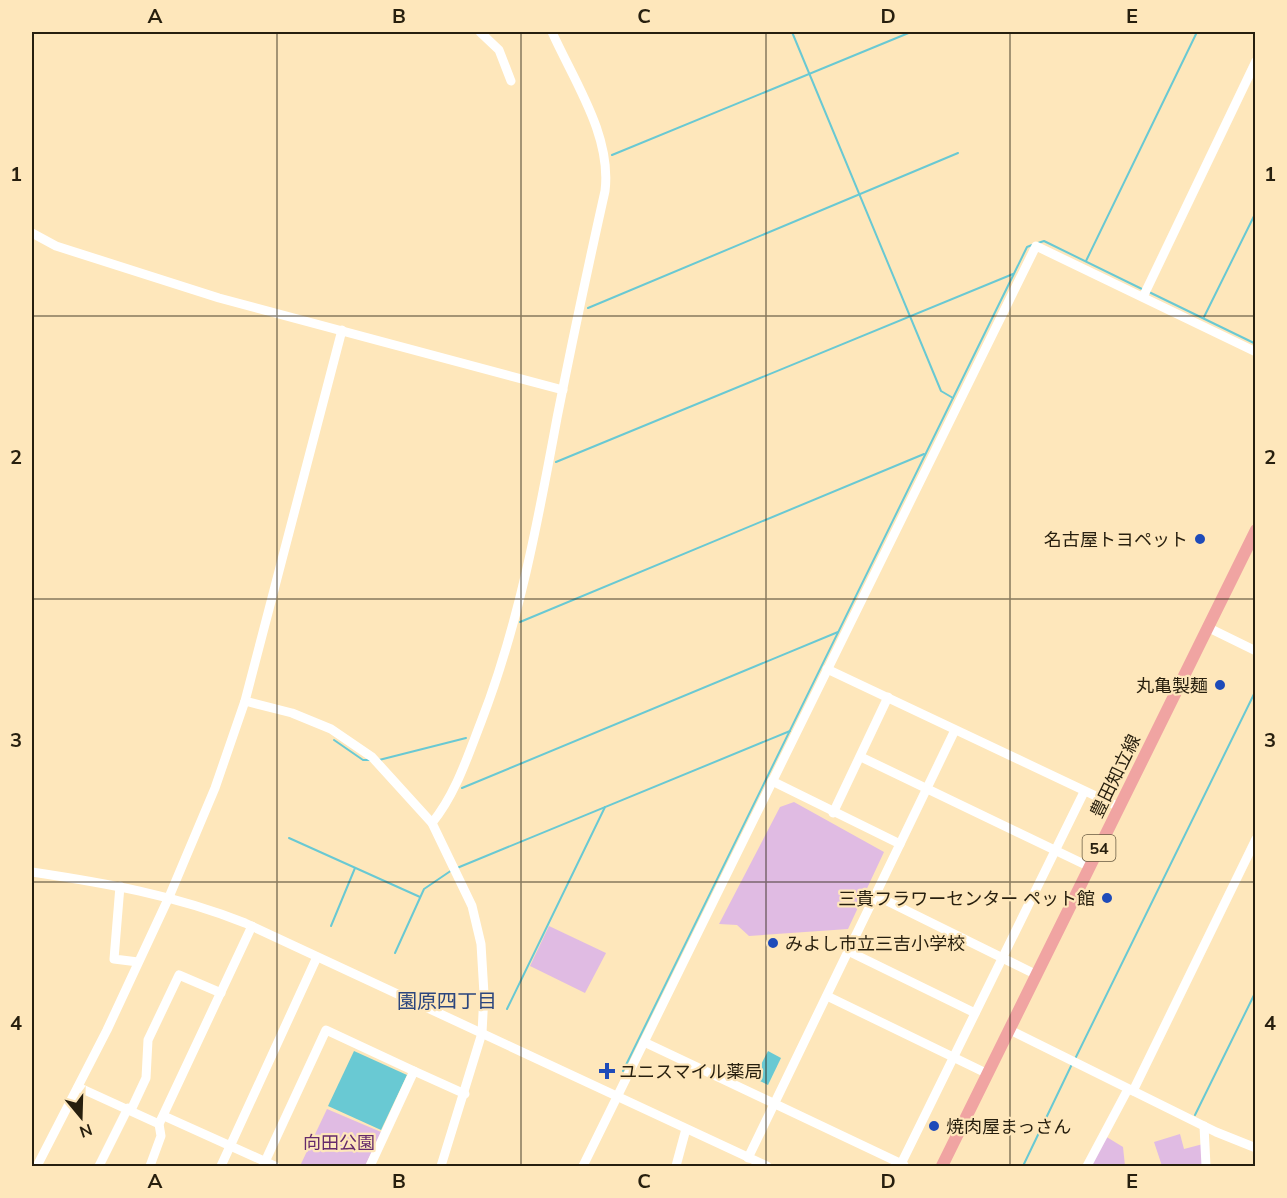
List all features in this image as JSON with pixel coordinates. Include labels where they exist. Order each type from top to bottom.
[{"type":"main road","name":"豊田知立線","points":[[942,1167],[1256,530]]},
{"type":"street","points":[[480,32],[500,50],[511,81]]},
{"type":"street","points":[[432,824],[449,802],[500,672],[519,600],[607,175],[606,157],[598,133],[552,32]]},
{"type":"street","points":[[1143,297],[1256,61]]},
{"type":"street","points":[[32,233],[56,246],[141,274],[563,390]]},
{"type":"street","points":[[583,1167],[1036,246],[1256,352]]},
{"type":"street","points":[[37,1167],[170,897],[215,788],[245,701],[342,330]]},
{"type":"street","points":[[1209,628],[1256,651]]},
{"type":"street","points":[[827,669],[1119,807]]},
{"type":"street","points":[[833,813],[888,697]]},
{"type":"street","points":[[245,701],[292,713],[331,729],[372,757],[432,824],[472,906],[478,927],[484,994],[482,1033],[441,1167]]},
{"type":"street","points":[[748,1158],[955,730]]},
{"type":"street","points":[[861,757],[1090,867]]},
{"type":"street","points":[[772,781],[900,844]]},
{"type":"street","points":[[644,1042],[774,1102],[903,1166],[975,1013],[1084,792]]},
{"type":"street","points":[[1087,1167],[1130,1090],[1256,839]]},
{"type":"street","points":[[32,872],[120,886],[170,897],[252,926],[617,1095],[766,1167]]},
{"type":"street","points":[[120,886],[114,958],[138,962]]},
{"type":"street","points":[[876,895],[1037,975]]},
{"type":"street","points":[[150,1167],[161,1136],[162,1120],[252,926]]},
{"type":"street","points":[[848,951],[975,1013]]},
{"type":"street","points":[[221,1167],[317,957]]},
{"type":"street","points":[[99,1167],[146,1078],[148,1040],[179,975],[221,993]]},
{"type":"street","points":[[827,996],[988,1074]]},
{"type":"street","points":[[264,1164],[326,1030],[465,1094]]},
{"type":"street","points":[[1010,1030],[1204,1126],[1254,1146]]},
{"type":"street","points":[[370,1167],[414,1071]]},
{"type":"street","points":[[78,1087],[129,1109],[231,1146],[264,1164],[275,1167]]},
{"type":"street","points":[[1204,1126],[1206,1167]]},
{"type":"street","points":[[676,1167],[686,1129]]},
{"type":"green space","points":[[794,802],[884,852],[848,929],[749,936],[737,925],[719,924],[780,807]]},
{"type":"green space","points":[[549,926],[606,953],[585,993],[530,966]]},
{"type":"green space","name":"向田公園","points":[[327,1109],[381,1132],[365,1166],[300,1166]]},
{"type":"green space","points":[[1180,1134],[1184,1149],[1203,1144],[1204,1166],[1162,1166],[1154,1142]]},
{"type":"green space","points":[[1105,1136],[1123,1147],[1125,1166],[1090,1166]]},
{"type":"water","points":[[354,1051],[407,1075],[381,1130],[328,1106]]},
{"type":"water","points":[[768,1051],[781,1058],[768,1085],[754,1078]]},
{"type":"waterway","points":[[561,33],[565,32]]},
{"type":"waterway","points":[[792,32],[941,391],[953,398]]},
{"type":"waterway","points":[[612,155],[911,32]]},
{"type":"waterway","points":[[1086,261],[1197,32]]},
{"type":"waterway","points":[[588,308],[958,153]]},
{"type":"waterway","points":[[1204,317],[1256,212]]},
{"type":"waterway","points":[[1038,243],[1044,241],[1144,290]]},
{"type":"waterway","points":[[623,1071],[1027,247],[1032,245]]},
{"type":"waterway","points":[[556,462],[1013,274]]},
{"type":"waterway","points":[[1149,292],[1256,344]]},
{"type":"waterway","points":[[520,622],[924,454]]},
{"type":"waterway","points":[[462,788],[838,632]]},
{"type":"waterway","points":[[1075,1059],[1256,690]]},
{"type":"waterway","points":[[457,868],[790,731]]},
{"type":"waterway","points":[[379,760],[466,738]]},
{"type":"waterway","points":[[334,740],[363,760],[370,760]]},
{"type":"waterway","points":[[507,1009],[605,807]]},
{"type":"waterway","points":[[289,838],[420,897]]},
{"type":"waterway","points":[[331,926],[355,868]]},
{"type":"waterway","points":[[395,953],[424,889],[452,870]]},
{"type":"waterway","points":[[1195,1115],[1256,991]]},
{"type":"waterway","points":[[1023,1166],[1072,1064]]},
{"type":"place","name":"名古屋トヨペット","points":[[1200,539]]},
{"type":"place","name":"丸亀製麺","points":[[1220,685]]},
{"type":"place","name":"三貴フラワーセンター ペット館","points":[[1107,898]]},
{"type":"place","name":"みよし市立三吉小学校","points":[[773,943]]},
{"type":"place","name":"ユニスマイル薬局","points":[[607,1071]]},
{"type":"place","name":"焼肉屋まっさん","points":[[934,1126]]},
{"type":"district","name":"園原四丁目","points":[[447,1000]]}]
